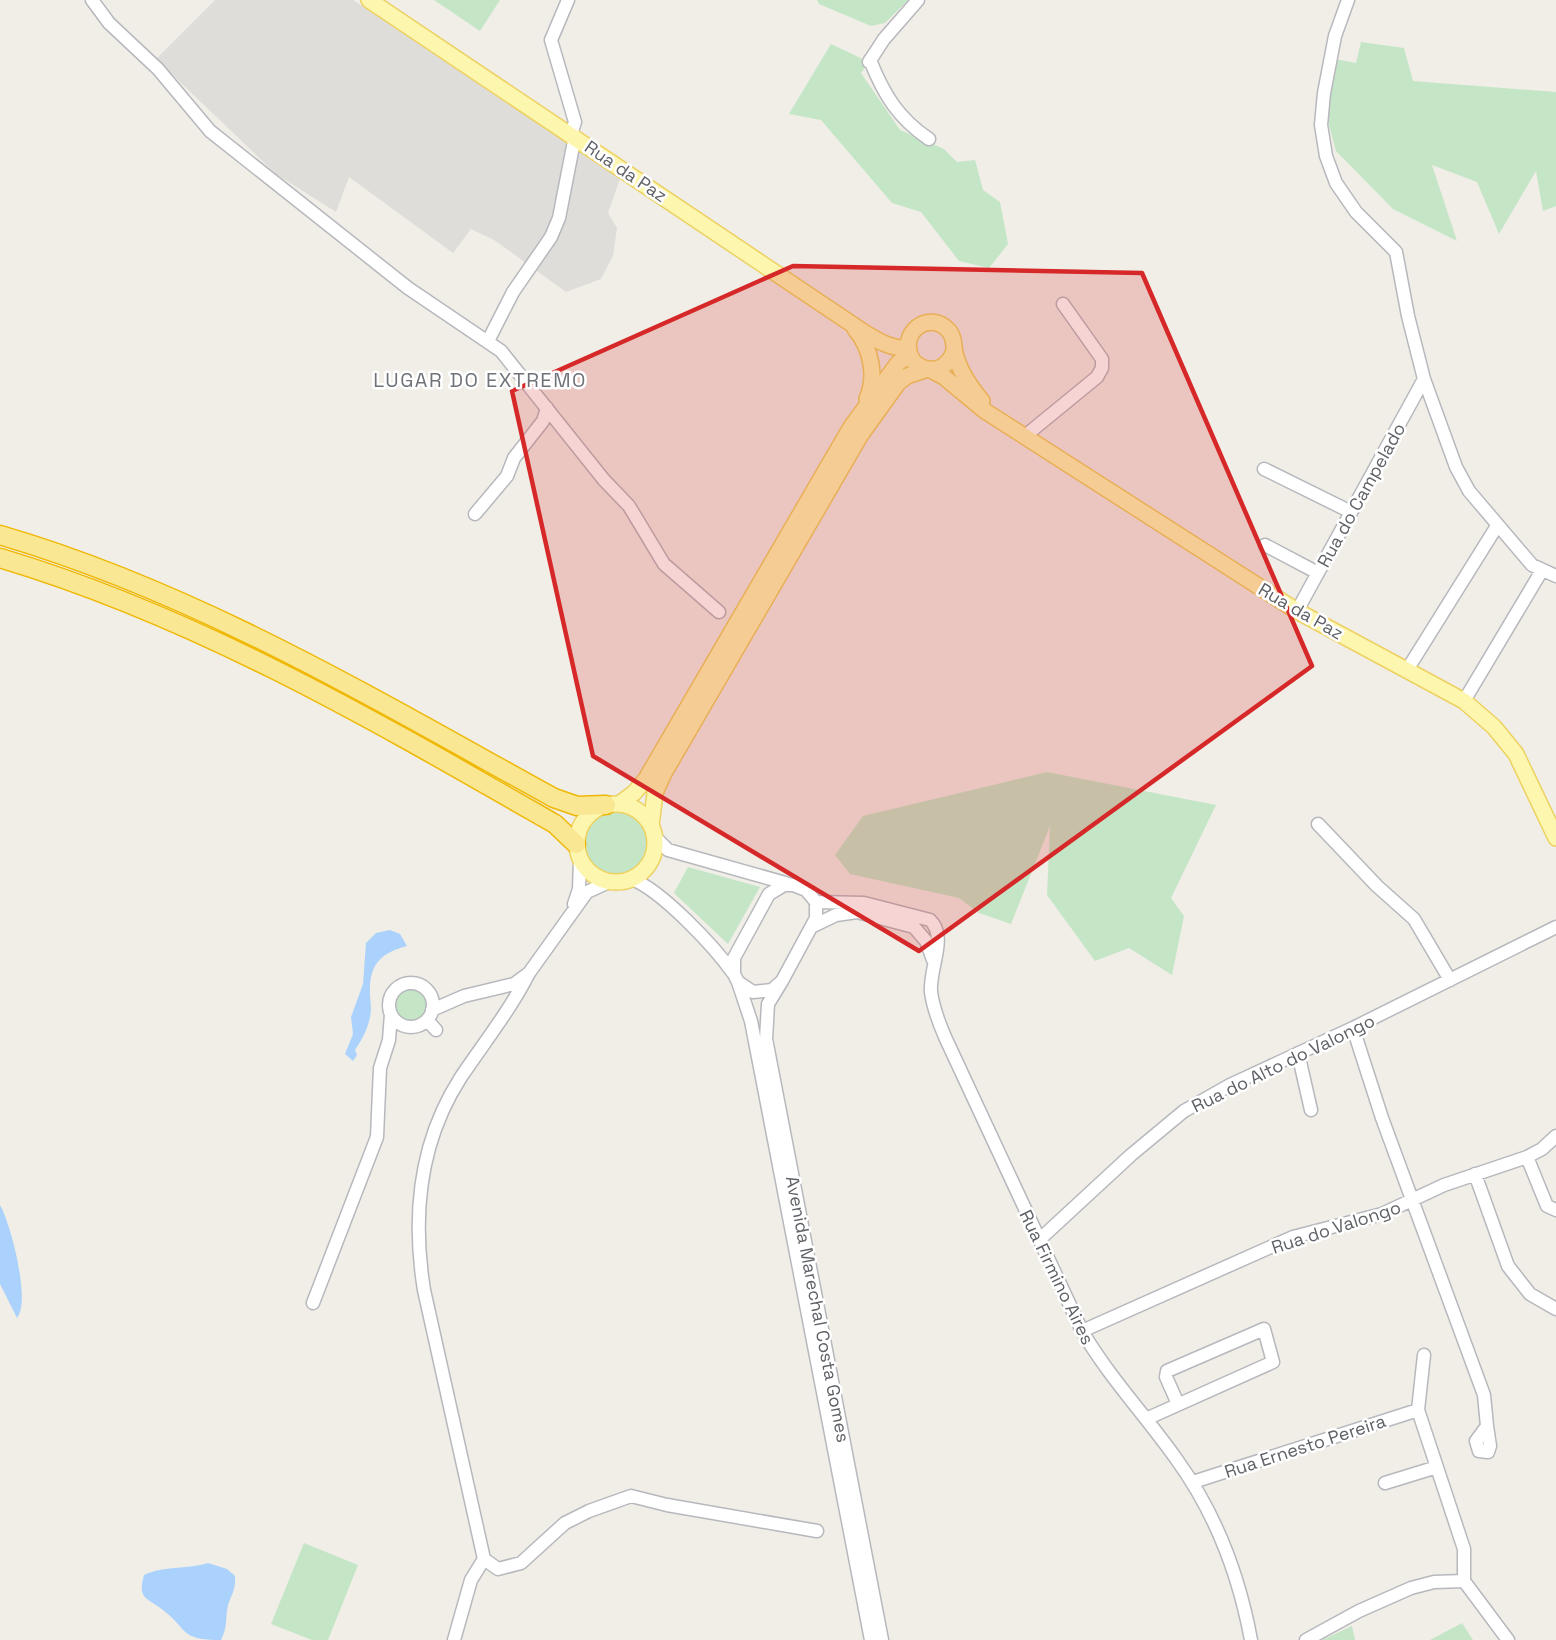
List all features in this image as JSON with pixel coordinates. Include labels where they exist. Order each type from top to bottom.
[{"type":"highway","points":[[0,535],[107,570],[275,644],[554,798],[577,806],[612,805]]},
{"type":"highway","points":[[0,558],[64,577],[167,618],[258,661],[546,818],[578,852]]},
{"type":"main road","points":[[369,0],[401,23]]},
{"type":"main road","points":[[379,0],[401,23]]},
{"type":"main road","name":"Rua da Paz","points":[[401,23],[573,135],[849,322]]},
{"type":"main road","points":[[849,322],[885,335],[912,332],[922,324],[942,325],[952,335],[954,351],[973,391],[1003,422]]},
{"type":"main road","points":[[849,322],[881,342],[908,352],[912,362],[928,370],[1003,422]]},
{"type":"main road","points":[[849,322],[862,338],[871,362],[870,392],[861,414]]},
{"type":"main road","points":[[912,332],[908,352],[861,414],[646,779],[634,793],[587,816],[579,829],[578,852],[591,873],[609,882],[632,879],[646,867],[652,858],[656,793],[664,772],[860,436],[898,383],[907,376],[946,365],[954,351]]},
{"type":"main road","name":"Rua da Paz","points":[[1003,422],[1297,611],[1464,701],[1494,728],[1516,754],[1556,838]]},
{"type":"main road","points":[[612,805],[634,809],[652,831]]},
{"type":"street","points":[[92,0],[109,23],[158,69],[210,131],[408,288],[501,351],[604,480],[629,506],[664,564],[719,612]]},
{"type":"street","points":[[488,341],[513,292],[551,237],[560,218],[575,122],[551,40],[568,0]]},
{"type":"street","points":[[918,0],[884,39],[870,61],[880,84],[901,118],[929,139]]},
{"type":"street","points":[[1348,0],[1335,36],[1324,93],[1321,125],[1326,156],[1336,183],[1356,212],[1396,252],[1408,316],[1424,379],[1456,467],[1469,491],[1497,526],[1542,572],[1556,576]]},
{"type":"street","points":[[1025,436],[1097,377],[1102,368],[1102,359],[1063,304]]},
{"type":"street","name":"Rua do Campelado","points":[[1297,611],[1424,379]]},
{"type":"street","points":[[475,514],[507,476],[514,458],[543,421],[547,408]]},
{"type":"street","points":[[1264,469],[1351,512]]},
{"type":"street","points":[[1407,670],[1497,526]]},
{"type":"street","points":[[1265,545],[1318,573]]},
{"type":"street","points":[[1464,701],[1542,572]]},
{"type":"street","points":[[1318,824],[1377,886],[1414,919],[1450,980]]},
{"type":"street","points":[[652,831],[668,850],[806,890],[816,902],[816,918],[813,927]]},
{"type":"street","points":[[573,908],[579,889],[578,852]]},
{"type":"street","points":[[632,879],[651,889],[675,911],[723,958],[736,978],[753,993],[762,993],[776,988],[782,981]]},
{"type":"street","points":[[609,882],[587,892],[573,908],[530,973],[519,994],[459,1080],[425,1157],[419,1191],[418,1257],[484,1559],[498,1569],[521,1563],[565,1523],[589,1511],[631,1496],[667,1505],[817,1531]]},
{"type":"street","points":[[736,978],[734,958],[769,894],[784,885],[793,885]]},
{"type":"street","name":"Rua Firmino Aires","points":[[816,902],[864,903],[930,920],[938,932],[940,940],[933,960],[931,980],[935,1013],[1082,1331],[1193,1482],[1229,1556],[1245,1607],[1251,1640]]},
{"type":"street","points":[[813,927],[836,915],[865,913],[919,930],[933,960]]},
{"type":"street","name":"Avenida Marechal Costa Gomes","points":[[813,927],[768,1004],[766,1039],[882,1640]]},
{"type":"street","name":"Rua do Alto do Valongo","points":[[1039,1240],[1131,1155],[1184,1111],[1230,1085],[1353,1028],[1556,927]]},
{"type":"street","points":[[313,1303],[376,1137],[380,1068],[389,1040],[389,999],[397,987],[409,983],[416,984],[429,992],[464,996],[498,990],[514,984],[530,973]]},
{"type":"street","name":"Avenida Marechal Costa Gomes","points":[[736,978],[751,1021],[871,1640]]},
{"type":"street","points":[[429,992],[432,1020]]},
{"type":"street","points":[[389,1040],[432,1020],[464,996]]},
{"type":"street","points":[[390,1014],[400,1024],[413,1027]]},
{"type":"street","points":[[1353,1028],[1484,1395],[1487,1426]]},
{"type":"street","points":[[1298,1053],[1311,1110]]},
{"type":"street","name":"Rua do Valongo","points":[[1082,1331],[1293,1238],[1382,1214],[1444,1185],[1527,1156],[1542,1149],[1556,1136]]},
{"type":"street","points":[[1527,1156],[1546,1206],[1556,1210]]},
{"type":"street","points":[[1475,1174],[1508,1266],[1530,1294],[1556,1309]]},
{"type":"street","points":[[1146,1419],[1273,1362],[1264,1329],[1167,1371],[1166,1377],[1178,1404]]},
{"type":"street","points":[[1424,1355],[1418,1410],[1464,1549],[1464,1581],[1508,1640]]},
{"type":"street","name":"Rua Ernesto Pereira","points":[[1193,1482],[1418,1410]]},
{"type":"street","points":[[1385,1483],[1437,1467]]},
{"type":"street","points":[[454,1640],[471,1580],[484,1559]]},
{"type":"street","points":[[1306,1640],[1359,1611],[1411,1588],[1434,1582],[1464,1581]]},
{"type":"highlighted area","points":[[793,266],[1142,273],[1312,666],[919,951],[593,756],[512,391]]},
{"type":"shaded area","points":[[215,0],[353,0],[621,176],[608,213],[617,228],[613,256],[601,279],[566,292],[494,240],[471,229],[453,253],[349,177],[336,212],[276,174],[156,59]]},
{"type":"green space","points":[[434,0],[500,0],[480,31]]},
{"type":"green space","points":[[817,0],[908,0],[885,23],[871,26],[819,4]]},
{"type":"green space","points":[[1361,42],[1404,48],[1413,81],[1556,92],[1556,206],[1543,211],[1536,171],[1499,234],[1477,182],[1432,165],[1457,241],[1393,209],[1336,151],[1321,95],[1335,59],[1356,63]]},
{"type":"green space","points":[[831,44],[869,62],[861,73],[900,130],[944,149],[957,162],[975,160],[983,190],[1000,202],[1008,244],[989,268],[959,261],[921,212],[892,203],[821,120],[789,114]]},
{"type":"green space","points":[[1047,772],[1216,805],[1171,898],[1184,916],[1172,975],[1129,948],[1095,961],[1047,895],[1050,826],[1011,924],[979,913],[959,898],[850,874],[835,855],[863,816]]},
{"type":"green space","points":[[610,812],[622,812],[638,821],[645,831],[647,843],[645,855],[638,865],[622,874],[610,874],[599,869],[590,860],[585,849],[585,837],[590,826],[599,817]]},
{"type":"green space","points":[[688,867],[760,887],[728,944],[674,893]]},
{"type":"green space","points":[[411,989],[422,994],[427,1005],[422,1016],[411,1021],[400,1016],[395,1005],[400,994]]},
{"type":"green space","points":[[304,1543],[358,1565],[328,1640],[312,1640],[271,1624]]},
{"type":"green space","points":[[1462,1623],[1473,1640],[1430,1640]]},
{"type":"green space","points":[[1352,1626],[1355,1640],[1322,1640]]},
{"type":"water","points":[[390,930],[400,934],[407,946],[390,952],[374,967],[370,983],[370,1017],[364,1035],[355,1050],[357,1055],[353,1061],[345,1054],[353,1034],[351,1017],[363,984],[366,943],[376,933]]},
{"type":"water","points":[[0,1205],[14,1245],[21,1280],[21,1309],[17,1318],[0,1284]]},
{"type":"water","points":[[208,1563],[227,1569],[235,1576],[226,1626],[221,1640],[191,1636],[145,1597],[142,1589],[144,1575],[160,1570]]},
{"type":"district","name":"LUGAR DO EXTREMO","points":[[480,380]]}]
